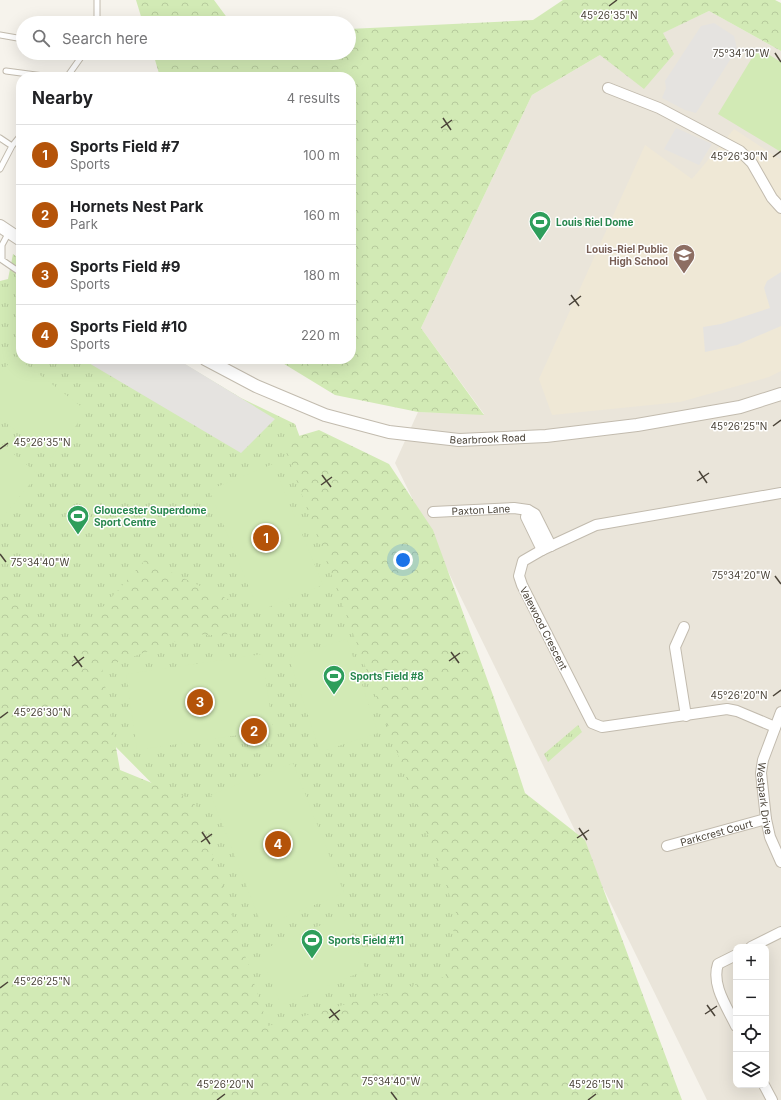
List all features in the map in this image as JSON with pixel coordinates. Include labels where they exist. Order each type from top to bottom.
[{"type":"street","points":[[608,88],[664,110],[740,151],[752,163],[772,198],[781,208]]},
{"type":"street","points":[[4,229],[16,237]]},
{"type":"street","name":"Bearbrook Road","points":[[214,364],[256,386],[325,416],[389,432],[459,440],[546,436],[637,425],[740,407],[781,394]]},
{"type":"street","name":"Valewood Crescent","points":[[775,727],[737,710],[728,709],[602,727],[592,723],[522,585],[519,576],[522,562],[546,548],[596,525],[781,493]]},
{"type":"street","name":"Paxton Lane","points":[[433,512],[514,508],[528,510],[526,517],[546,548]]},
{"type":"street","points":[[684,627],[675,647],[686,716]]},
{"type":"street","name":"Westpark Drive","points":[[781,712],[763,760],[761,773],[766,819],[770,837],[781,862]]},
{"type":"street","name":"Parkcrest Court","points":[[667,846],[766,819]]},
{"type":"street","points":[[757,944],[781,932]]},
{"type":"street","points":[[733,956],[718,964],[715,972],[716,984],[733,1020]]},
{"type":"street","points":[[766,1088],[772,1100]]},
{"type":"lane","points":[[96,0],[97,16]]},
{"type":"lane","points":[[0,35],[16,38]]},
{"type":"lane","points":[[71,72],[79,60]]},
{"type":"lane","points":[[6,71],[16,72]]},
{"type":"lane","points":[[0,138],[12,146]]},
{"type":"lane","points":[[0,169],[16,141]]},
{"type":"lane","points":[[4,229],[2,260],[16,270]]},
{"type":"shaded area","points":[[709,11],[781,51],[781,1100],[707,1100],[395,463],[418,412],[484,414],[421,328],[532,95],[600,55],[662,33]]},
{"type":"shaded area","points":[[714,23],[734,36],[737,49],[696,113],[685,110],[662,98],[666,88],[665,81],[701,26]]},
{"type":"shaded area","points":[[676,128],[712,144],[699,165],[664,149]]},
{"type":"shaded area","name":"Louis-Riel Public High School","points":[[734,129],[781,160],[781,371],[769,377],[680,402],[552,415],[539,379],[645,145],[692,179]]},
{"type":"shaded area","points":[[781,272],[781,326],[737,345],[705,352],[703,327],[721,324],[770,308],[764,288],[767,281]]},
{"type":"shaded area","points":[[90,364],[185,364],[275,419],[241,453]]},
{"type":"green space","points":[[136,0],[214,0],[226,16],[141,16]]},
{"type":"green space","points":[[563,0],[775,0],[781,3],[781,51],[709,11],[663,33],[674,54],[644,89],[600,55],[532,95],[421,328],[484,415],[418,412],[335,395],[284,364],[356,364],[356,72],[159,72],[155,60],[356,60],[356,29],[533,20]]},
{"type":"green space","points":[[758,48],[781,62],[781,152],[718,114]]},
{"type":"green space","points":[[13,254],[16,256],[16,364],[184,364],[241,398],[295,424],[476,915],[454,989],[251,1052],[200,832],[0,630],[0,281],[8,279]]},
{"type":"green space","points":[[15,356],[16,364],[25,364],[87,411],[51,458],[0,418],[0,374]]},
{"type":"green space","points":[[319,430],[389,464],[433,530],[494,698],[525,793],[585,840],[682,1100],[0,1100],[0,588],[68,646],[145,560],[232,601],[227,636],[195,634],[102,668],[120,770],[184,796],[197,807],[268,1026],[447,976],[456,912],[282,441]]},
{"type":"green space","points":[[0,443],[38,474],[0,521]]},
{"type":"green space","points":[[273,464],[323,585],[259,611],[209,490]]},
{"type":"green space","name":"Sports Field #8","points":[[347,639],[378,733],[320,752],[289,658]]},
{"type":"green space","points":[[262,654],[273,730],[137,750],[126,674]]},
{"type":"green space","points":[[578,725],[582,732],[548,762],[544,754]]},
{"type":"green space","points":[[293,763],[344,893],[262,926],[211,795]]},
{"type":"green space","name":"Sports Field #11","points":[[343,916],[366,970],[281,1005],[259,951]]},
{"type":"place","name":"Louis Riel Dome","points":[[540,242]]},
{"type":"place","name":"Louis-Riel Public High School","points":[[684,274]]},
{"type":"place","name":"Gloucester Superdome Sport Centre","points":[[78,536]]},
{"type":"place","name":"Sports Field #7","points":[[266,538]]},
{"type":"place","name":"Sports Field #8","points":[[334,696]]},
{"type":"place","name":"Sports Field #9","points":[[200,702]]},
{"type":"place","name":"Hornets Nest Park","points":[[254,731]]},
{"type":"place","name":"Sports Field #10","points":[[278,844]]},
{"type":"place","name":"Sports Field #11","points":[[312,960]]}]
